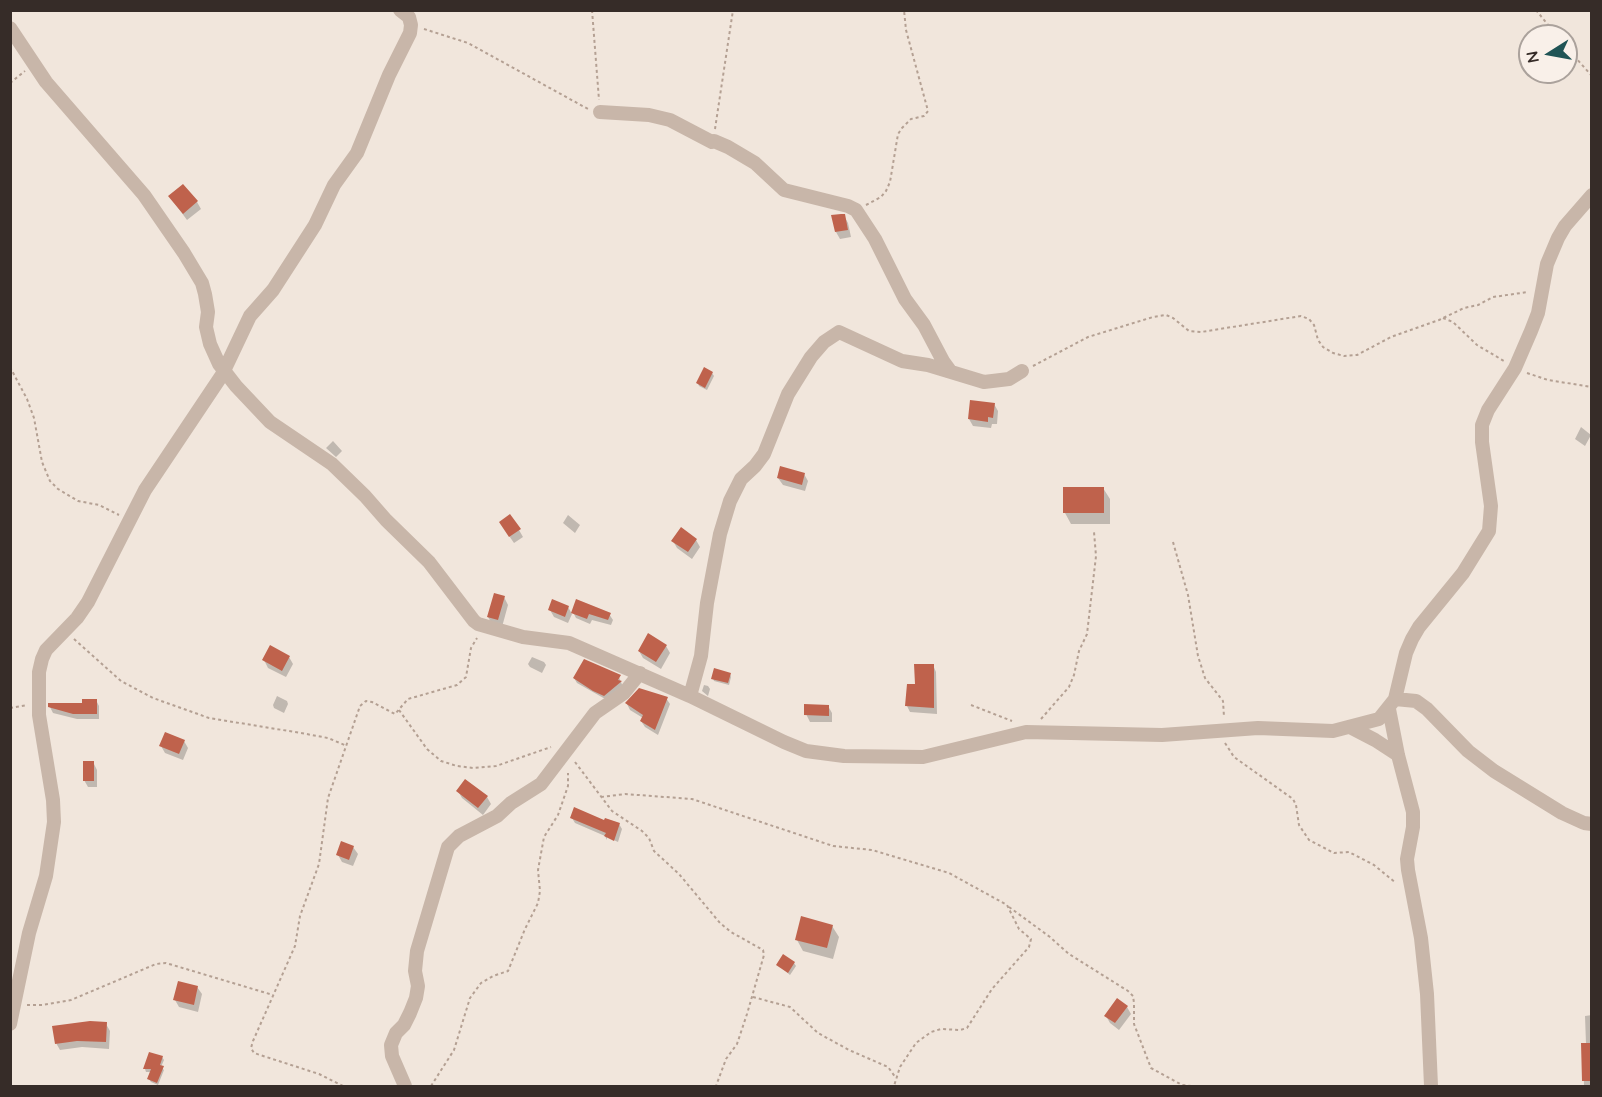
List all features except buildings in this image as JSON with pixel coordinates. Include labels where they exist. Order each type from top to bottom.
[{"type":"street","points":[[10,1024],[15,1005],[16,971],[46,876],[54,822],[53,800],[39,715],[39,672],[46,650],[88,602],[145,490],[225,370],[250,316],[273,290],[315,225],[334,185],[357,153],[389,75],[410,33],[409,17],[400,10]]},
{"type":"street","points":[[10,28],[46,82],[144,195],[184,253],[202,283],[207,302],[206,327],[210,344],[219,364],[236,386],[270,422],[332,464],[365,496],[429,562],[474,621],[486,627],[523,637],[568,643],[640,673],[806,751],[844,756],[923,757],[1028,731],[1162,735],[1257,728],[1334,731],[1379,719],[1392,704],[1416,701],[1468,751],[1494,771],[1562,813],[1584,824],[1592,824]]},
{"type":"street","points":[[600,112],[670,120],[712,142],[728,147],[762,168],[784,190],[856,210],[875,239],[905,299],[924,324],[951,372]]},
{"type":"street","points":[[1431,1086],[1425,971],[1407,859],[1413,827],[1413,812],[1398,755],[1392,704],[1412,639],[1463,573],[1489,531],[1491,506],[1482,442],[1482,425],[1488,410],[1515,368],[1538,313],[1547,264],[1565,226],[1592,195]]},
{"type":"street","points":[[690,696],[701,656],[707,603],[720,534],[730,501],[741,479],[764,454],[788,394],[811,357],[833,334],[839,332],[902,361],[984,382],[1009,379],[1022,371]]},
{"type":"street","points":[[405,1086],[392,1056],[391,1045],[416,998],[418,986],[414,971],[417,951],[448,847],[459,836],[497,816],[511,803],[541,784],[570,749],[595,713],[624,693],[640,673]]},
{"type":"street","points":[[1350,727],[1398,755]]},
{"type":"path","points":[[411,25],[468,43],[577,104],[600,112],[592,10]]},
{"type":"path","points":[[712,142],[733,10]]},
{"type":"path","points":[[856,210],[881,197],[886,191],[898,134],[911,119],[924,116],[928,111],[906,30],[904,10]]},
{"type":"path","points":[[1536,10],[1547,24]]},
{"type":"path","points":[[1578,60],[1592,76]]},
{"type":"path","points":[[10,83],[34,64]]},
{"type":"path","points":[[1022,371],[1088,337],[1166,315],[1189,331],[1201,332],[1300,316],[1309,319],[1320,344],[1333,353],[1344,356],[1357,355],[1391,337],[1464,308],[1478,305],[1493,297],[1533,292],[1544,280]]},
{"type":"path","points":[[1443,318],[1458,326],[1477,345],[1515,368],[1548,380],[1592,387]]},
{"type":"path","points":[[10,368],[27,399],[34,418],[42,462],[50,481],[58,489],[78,501],[114,511],[129,522]]},
{"type":"path","points":[[970,705],[1028,731],[1069,687],[1079,651],[1087,634],[1096,556],[1094,532]]},
{"type":"path","points":[[1173,542],[1188,595],[1198,657],[1205,678],[1220,696],[1224,705],[1224,720],[1217,730],[1234,757],[1293,799],[1299,825],[1309,840],[1334,853],[1352,854],[1380,869],[1411,893]]},
{"type":"path","points":[[343,1086],[319,1074],[260,1056],[252,1051],[253,1041],[295,946],[300,916],[319,864],[328,798],[354,720],[363,702],[372,702],[395,714],[408,699],[457,685],[466,677],[474,641],[486,627]]},
{"type":"path","points":[[64,632],[120,681],[153,698],[209,718],[328,738],[346,746]]},
{"type":"path","points":[[399,710],[427,749],[441,761],[457,766],[473,768],[496,766],[570,749]]},
{"type":"path","points":[[570,749],[612,811],[649,838],[654,851],[679,874],[720,923],[763,950],[753,997],[737,1044],[726,1059],[716,1086]]},
{"type":"path","points":[[431,1086],[454,1050],[470,998],[481,983],[508,970],[538,903],[540,891],[538,870],[544,837],[558,815],[568,786],[567,765],[570,749]]},
{"type":"path","points":[[601,797],[626,794],[692,799],[833,846],[872,850],[949,873],[1007,905],[1069,954],[1128,991],[1133,996],[1134,1024],[1151,1068],[1182,1085],[1192,1086]]},
{"type":"path","points":[[894,1086],[913,1047],[921,1039],[941,1029],[968,1028],[992,989],[1029,947],[1031,939],[1019,929],[1007,905]]},
{"type":"path","points":[[15,1005],[42,1005],[70,1000],[156,964],[166,963],[273,995]]},
{"type":"path","points":[[753,997],[790,1007],[818,1033],[888,1067],[896,1079]]}]
